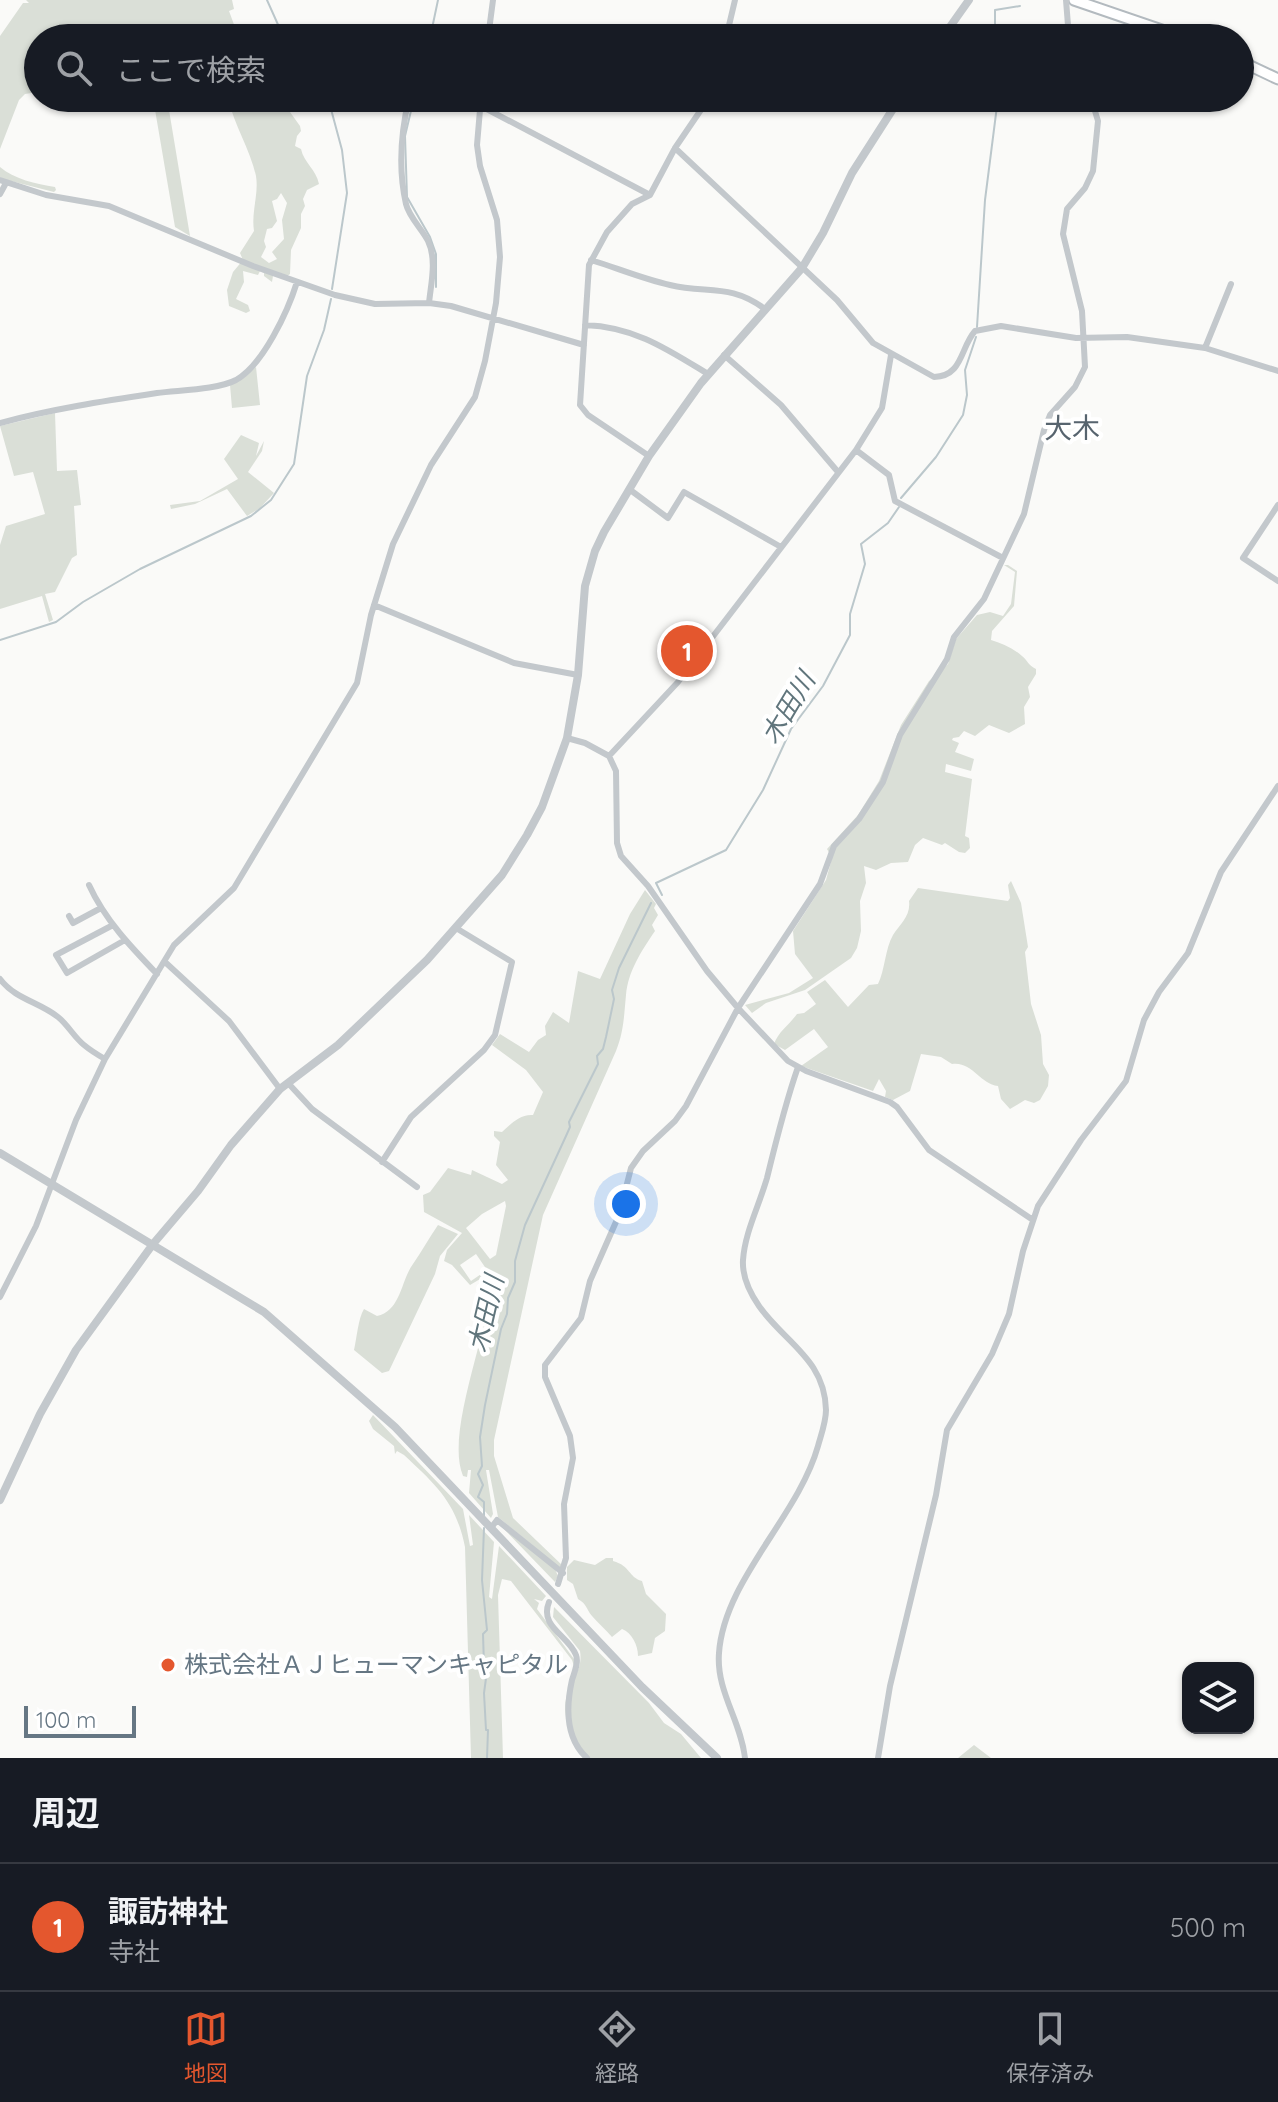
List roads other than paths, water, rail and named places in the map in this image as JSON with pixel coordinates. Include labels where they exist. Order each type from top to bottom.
[{"type":"main road","points":[[1074,0],[1144,24]]},
{"type":"main road","points":[[1254,68],[1278,79]]},
{"type":"street","points":[[490,24],[493,0]]},
{"type":"street","points":[[729,24],[735,0]]},
{"type":"street","points":[[952,24],[969,0]]},
{"type":"street","points":[[1066,0],[1068,24]]},
{"type":"street","points":[[406,112],[402,129],[406,207],[429,243],[433,262],[429,303]]},
{"type":"street","points":[[0,1297],[36,1226],[76,1120],[105,1059],[174,945],[234,888],[336,722],[360,677],[374,605],[393,544],[431,465],[475,397],[493,317],[500,237],[480,166],[477,145],[480,112]]},
{"type":"street","points":[[499,112],[650,195]]},
{"type":"street","points":[[649,456],[582,410],[579,397],[589,265],[607,232],[632,204],[650,195],[675,148],[699,112]]},
{"type":"street","points":[[0,1500],[40,1414],[76,1350],[153,1244],[198,1191],[231,1145],[284,1086],[338,1045],[380,1007],[502,875],[527,835],[551,786],[567,738],[578,675],[581,613],[590,566],[604,532],[649,456],[708,374],[802,268],[852,173],[891,112]]},
{"type":"street","points":[[558,1584],[566,1558],[564,1504],[571,1475],[572,1447],[545,1377],[545,1365],[581,1318],[590,1281],[619,1215],[631,1168],[686,1106],[738,1008],[820,884],[834,846],[859,819],[883,782],[900,735],[947,659],[954,637],[984,599],[1024,514],[1050,415],[1084,374],[1082,311],[1063,234],[1067,209],[1085,188],[1093,171],[1098,121],[1095,112]]},
{"type":"street","points":[[675,148],[837,300],[873,343],[934,377],[945,376],[957,366],[975,331],[1001,326],[1085,338],[1127,337],[1205,348],[1278,371]]},
{"type":"street","points":[[0,194],[3,181],[46,195],[109,206],[297,282],[363,302],[429,303],[493,317],[584,345]]},
{"type":"street","points":[[591,260],[671,286],[714,288],[749,297],[765,309]]},
{"type":"street","points":[[0,423],[95,402],[233,381],[261,356],[292,298],[297,282]]},
{"type":"street","points":[[1205,348],[1231,284]]},
{"type":"street","points":[[585,325],[613,326],[656,343],[708,374]]},
{"type":"street","points":[[724,355],[781,405],[838,472]]},
{"type":"street","points":[[609,756],[678,682],[856,450],[882,408],[891,355]]},
{"type":"street","points":[[856,450],[889,475],[895,501],[1003,558]]},
{"type":"street","points":[[629,489],[668,518],[684,492],[781,547]]},
{"type":"street","points":[[1278,505],[1243,558],[1278,581]]},
{"type":"street","points":[[374,605],[514,663],[578,675]]},
{"type":"street","points":[[567,738],[585,743],[609,756],[616,771],[617,843],[621,856],[648,886],[707,971],[780,1054],[798,1067],[890,1102],[929,1150],[1033,1220]]},
{"type":"street","points":[[878,1758],[890,1686],[936,1495],[947,1430],[992,1354],[1009,1314],[1033,1220],[1046,1190],[1126,1081],[1144,1020],[1159,992],[1188,953],[1221,872],[1278,786]]},
{"type":"street","points":[[89,885],[113,925],[157,974]]},
{"type":"street","points":[[69,916],[73,923],[101,908]]},
{"type":"street","points":[[113,925],[56,955],[67,973],[125,940]]},
{"type":"street","points":[[382,1162],[411,1117],[484,1050],[497,1026],[512,962],[456,928]]},
{"type":"street","points":[[165,962],[229,1021],[284,1086],[417,1187]]},
{"type":"street","points":[[0,979],[6,988],[23,999],[61,1018],[84,1045],[105,1059]]},
{"type":"street","points":[[745,1758],[744,1746],[724,1696],[720,1674],[721,1634],[733,1603],[808,1476],[826,1413],[824,1392],[811,1363],[757,1304],[744,1271],[747,1238],[798,1067]]},
{"type":"street","points":[[0,1153],[264,1312],[385,1417],[642,1687],[717,1758]]},
{"type":"street","points":[[491,1528],[497,1520],[563,1573]]},
{"type":"street","points":[[549,1602],[546,1612],[548,1620],[576,1655],[567,1712],[572,1735],[587,1758]]},
{"type":"waterway","points":[[267,0],[278,24]]},
{"type":"waterway","points":[[433,24],[438,0]]},
{"type":"waterway","name":"木田川","points":[[995,24],[995,10],[1020,6]]},
{"type":"waterway","points":[[332,112],[342,150],[347,193],[332,289]]},
{"type":"waterway","points":[[411,112],[405,136],[407,197],[436,254],[436,287]]},
{"type":"waterway","name":"木田川","points":[[977,327],[985,200],[996,112]]},
{"type":"waterway","points":[[0,640],[56,622],[83,602],[140,569],[251,516],[271,500],[294,464],[307,376],[324,330],[331,299]]},
{"type":"waterway","name":"木田川","points":[[901,498],[936,457],[963,415],[967,395],[965,370],[976,337]]},
{"type":"waterway","name":"木田川","points":[[662,895],[656,883],[726,850],[763,790],[791,729],[823,686],[850,635],[850,614],[865,564],[861,544],[888,523],[899,507]]},
{"type":"waterway","name":"木田川","points":[[484,1517],[484,1502],[478,1497],[483,1485],[478,1474],[482,1466],[480,1437],[501,1329],[515,1282],[515,1261],[525,1225],[570,1127],[569,1122],[598,1064],[597,1056],[603,1049],[614,999],[612,990],[619,968],[651,903]]},
{"type":"waterway","name":"木田川","points":[[484,1528],[482,1580],[487,1630],[483,1634],[484,1666],[487,1671],[484,1693],[487,1758]]},
{"type":"place","name":"諏訪神社","points":[[687,651]]},
{"type":"place","name":"株式会社ＡＪヒューマンキャピタル","points":[[168,1665]]},
{"type":"district","name":"大木","points":[[1072,428]]}]
